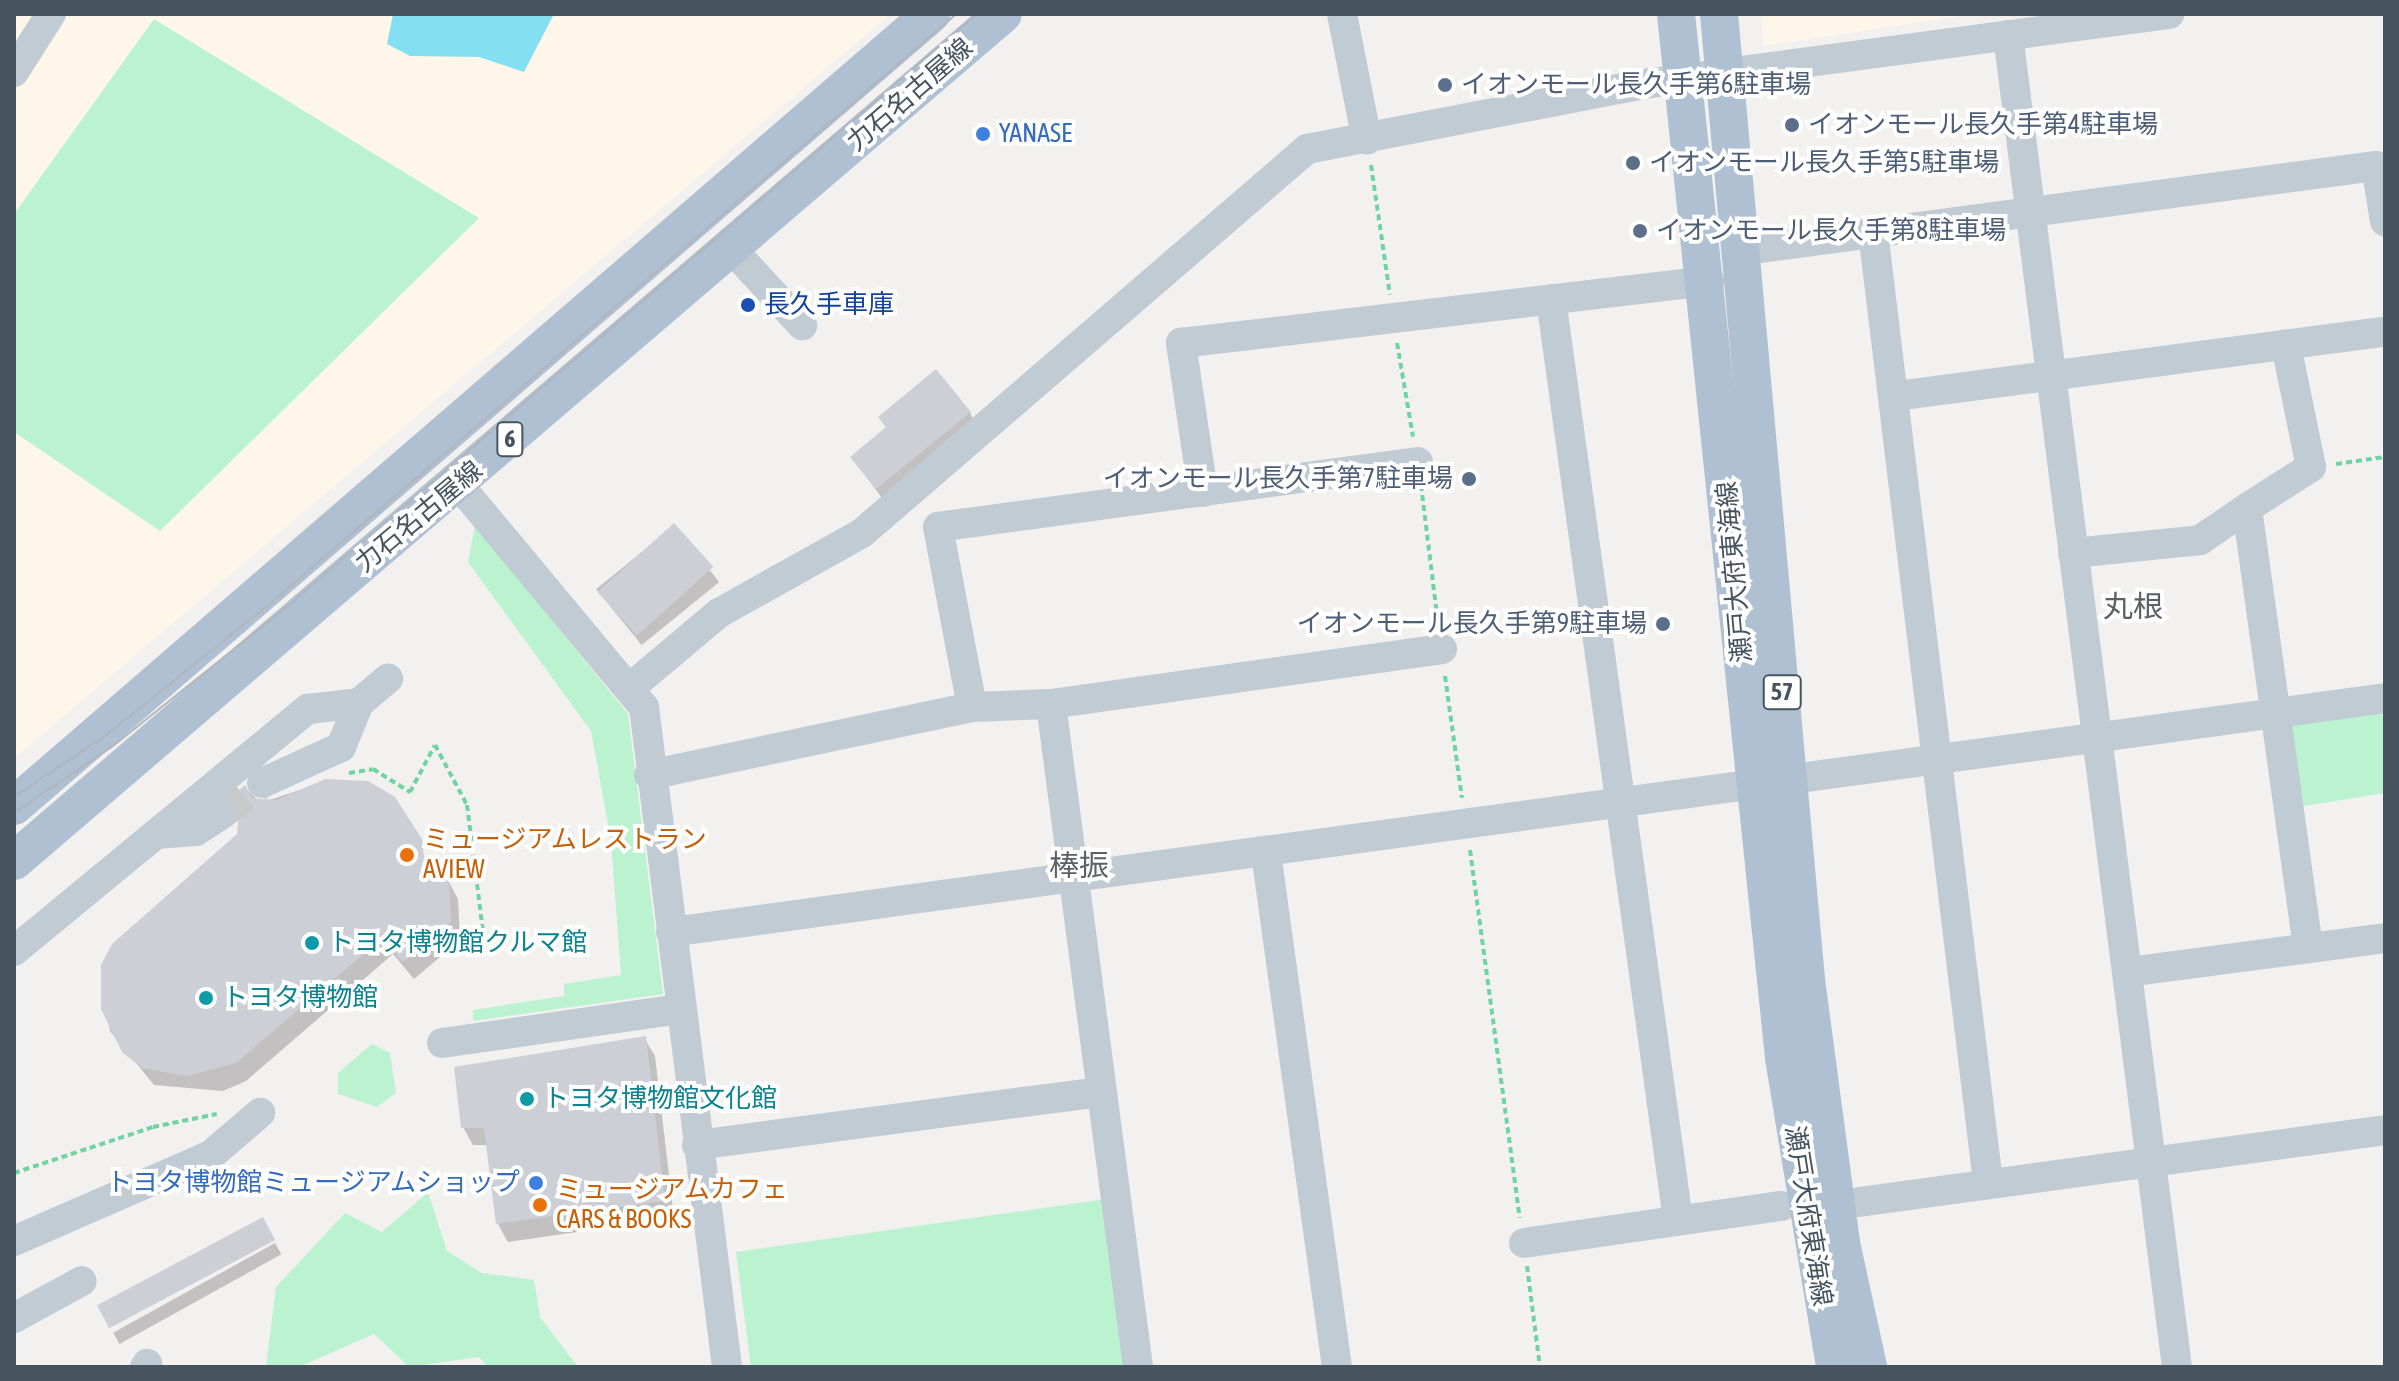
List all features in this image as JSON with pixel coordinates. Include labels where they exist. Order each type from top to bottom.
[{"type":"main road","name":"力石名古屋線","points":[[14,806],[931,14]]},
{"type":"main road","name":"力石名古屋線","points":[[14,861],[458,484],[729,246],[1003,14]]},
{"type":"main road","name":"瀬戸大府東海線","points":[[1676,14],[1681,80],[1772,782],[1810,1011],[1841,1243],[1868,1367]]},
{"type":"main road","name":"瀬戸大府東海線","points":[[1719,14],[1805,1210],[1835,1367]]},
{"type":"street","points":[[14,72],[51,14]]},
{"type":"street","points":[[1342,14],[1367,140]]},
{"type":"street","points":[[631,687],[719,613],[862,533],[1307,149],[1681,80],[1723,78],[2169,14]]},
{"type":"street","points":[[2008,35],[2177,1367]]},
{"type":"street","points":[[1738,251],[2376,166],[2385,221]]},
{"type":"street","points":[[1873,232],[1940,757],[1988,1182]]},
{"type":"street","points":[[729,246],[802,325]]},
{"type":"street","points":[[1203,492],[1181,343],[1375,317],[1394,322],[1551,299],[1709,281]]},
{"type":"street","points":[[1551,299],[1678,1220]]},
{"type":"street","points":[[1896,396],[2385,332]]},
{"type":"street","points":[[2073,553],[2200,540],[2311,467],[2286,345]]},
{"type":"street","points":[[972,707],[938,527],[1418,462]]},
{"type":"street","points":[[458,484],[631,687],[644,707],[649,775],[727,1367]]},
{"type":"street","points":[[2247,508],[2308,947]]},
{"type":"street","points":[[649,775],[972,707],[1051,704],[1442,649]]},
{"type":"street","points":[[262,783],[341,747],[359,703],[388,679]]},
{"type":"street","points":[[671,932],[1071,875],[1266,853],[2097,734],[2278,714],[2385,698]]},
{"type":"street","points":[[14,951],[308,709],[359,703]]},
{"type":"street","points":[[1051,704],[1071,875],[1138,1367]]},
{"type":"street","points":[[156,834],[196,831],[221,815]]},
{"type":"street","points":[[1266,853],[1337,1367]]},
{"type":"street","points":[[2128,972],[2385,938]]},
{"type":"street","points":[[442,1043],[680,1009]]},
{"type":"street","points":[[697,1145],[1100,1092]]},
{"type":"street","points":[[14,1241],[211,1155],[260,1113]]},
{"type":"street","points":[[1859,1202],[2150,1158],[2385,1130]]},
{"type":"street","points":[[1524,1243],[1781,1206]]},
{"type":"street","points":[[14,1318],[82,1281]]},
{"type":"path","points":[[1367,140],[1418,462],[1540,1367]]},
{"type":"path","points":[[2311,467],[2385,457]]},
{"type":"path","points":[[333,774],[373,769],[410,792],[435,745],[467,805],[485,947]]},
{"type":"path","points":[[14,1173],[153,1127],[224,1113]]},
{"type":"shaded area","points":[[14,14],[890,14],[14,758]]},
{"type":"shaded area","points":[[1761,14],[1972,14],[1764,46]]},
{"type":"green space","points":[[154,19],[479,218],[160,531],[14,432],[14,214]]},
{"type":"green space","points":[[475,525],[628,714],[663,994],[473,1021],[473,1010],[564,996],[564,984],[621,975],[611,841],[591,731],[468,562]]},
{"type":"green space","points":[[2385,707],[2385,793],[2298,807],[2287,720]]},
{"type":"green space","points":[[372,1044],[390,1053],[396,1093],[377,1107],[338,1094],[338,1073]]},
{"type":"green space","points":[[428,1192],[447,1251],[482,1273],[534,1280],[540,1317],[578,1367],[488,1367],[479,1357],[409,1367],[374,1334],[299,1367],[266,1367],[276,1287],[345,1213],[382,1232]]},
{"type":"green space","points":[[1106,1199],[1129,1367],[751,1367],[736,1252]]},
{"type":"water","points":[[393,14],[554,14],[524,72],[479,57],[410,56],[387,44]]},
{"type":"building","points":[[936,369],[971,412],[876,489],[850,457],[886,427],[878,417]]},
{"type":"building","points":[[674,523],[713,567],[637,636],[597,592]]},
{"type":"building","name":"トヨタ博物館","points":[[325,779],[368,781],[395,797],[422,839],[425,867],[449,879],[451,922],[403,962],[382,938],[236,1063],[187,1076],[142,1068],[122,1052],[101,1009],[101,965],[112,944],[237,834],[239,813],[228,799],[245,785],[252,798],[277,800]]},
{"type":"building","points":[[646,1036],[665,1201],[496,1224],[484,1128],[461,1128],[454,1067]]},
{"type":"building","points":[[263,1217],[275,1240],[109,1328],[97,1305]]},
{"type":"tunnel","points":[[221,815],[262,783]]},
{"type":"tram line","points":[[14,797],[105,736],[279,596],[956,14]]},
{"type":"tram line","points":[[14,813],[113,746],[288,606],[977,14]]},
{"type":"place","name":"イオンモール長久手第6駐車場","points":[[1445,85]]},
{"type":"place","name":"イオンモール長久手第4駐車場","points":[[1792,125]]},
{"type":"place","name":"YANASE","points":[[983,134]]},
{"type":"place","name":"イオンモール長久手第5駐車場","points":[[1633,163]]},
{"type":"place","name":"イオンモール長久手第8駐車場","points":[[1640,231]]},
{"type":"place","name":"長久手車庫","points":[[748,305]]},
{"type":"place","name":"イオンモール長久手第7駐車場","points":[[1469,479]]},
{"type":"place","name":"イオンモール長久手第9駐車場","points":[[1663,624]]},
{"type":"place","name":"ミュージアムレストラン AVIEW","points":[[407,855]]},
{"type":"place","name":"トヨタ博物館クルマ館","points":[[312,943]]},
{"type":"place","name":"トヨタ博物館","points":[[206,998]]},
{"type":"place","name":"トヨタ博物館文化館","points":[[527,1099]]},
{"type":"place","name":"トヨタ博物館ミュージアムショップ","points":[[536,1183]]},
{"type":"place","name":"ミュージアムカフェ CARS & BOOKS","points":[[540,1205]]},
{"type":"district","name":"丸根","points":[[2133,606]]},
{"type":"district","name":"棒振","points":[[1079,865]]}]
